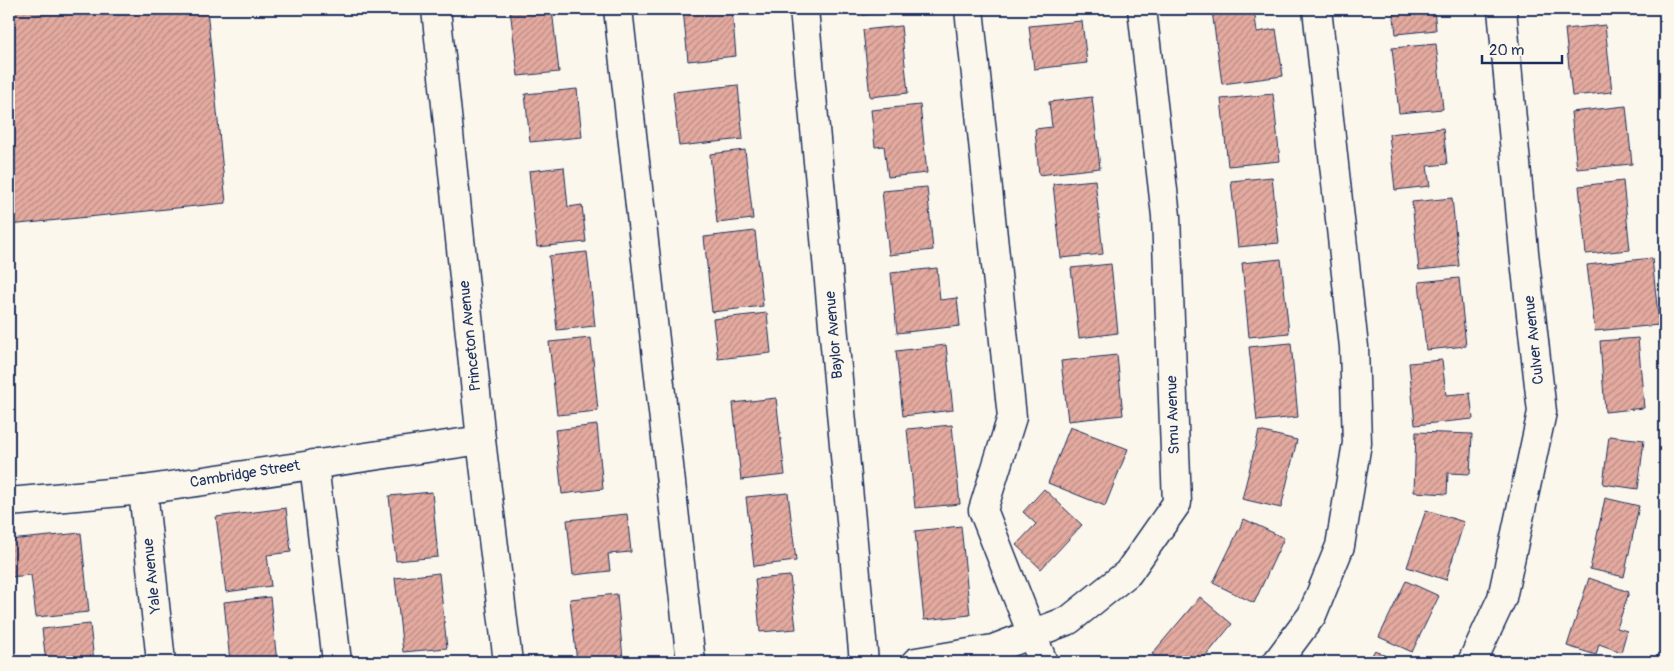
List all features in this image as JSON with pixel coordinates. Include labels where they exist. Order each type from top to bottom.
[{"type":"street","name":"Princeton Avenue","points":[[436,9],[481,440],[508,662]]},
{"type":"street","points":[[618,9],[691,662]]},
{"type":"street","name":"Baylor Avenue","points":[[804,9],[864,662]]},
{"type":"street","points":[[969,9],[1012,417],[983,510],[1043,662]]},
{"type":"street","name":"Smu Avenue","points":[[916,662],[993,649],[1069,620],[1128,573],[1177,503],[1166,216],[1142,9]]},
{"type":"street","points":[[1276,662],[1312,614],[1340,546],[1357,443],[1354,347],[1317,9]]},
{"type":"street","name":"Culver Avenue","points":[[1472,662],[1502,598],[1542,412],[1524,252],[1502,9]]},
{"type":"street","name":"Cambridge Street","points":[[9,502],[143,490],[481,440]]},
{"type":"street","points":[[314,464],[337,662]]},
{"type":"street","name":"Yale Avenue","points":[[143,490],[161,662]]},
{"type":"building","points":[[9,9],[207,9],[226,203],[9,225]]},
{"type":"building","points":[[510,9],[552,9],[559,72],[518,76]]},
{"type":"building","points":[[683,9],[732,9],[736,56],[688,61]]},
{"type":"building","points":[[862,9],[910,9],[910,10],[863,15]]},
{"type":"building","points":[[1254,9],[1257,32],[1276,29],[1283,76],[1222,84],[1212,11]]},
{"type":"building","points":[[1393,9],[1434,9],[1436,30],[1396,34]]},
{"type":"building","points":[[1559,9],[1601,9],[1601,10],[1560,14]]},
{"type":"building","points":[[1082,21],[1087,63],[1034,69],[1029,26]]},
{"type":"building","points":[[1605,25],[1612,92],[1572,96],[1565,29]]},
{"type":"building","points":[[901,26],[908,93],[870,97],[863,30]]},
{"type":"building","points":[[1436,44],[1443,109],[1399,113],[1392,48]]},
{"type":"building","points":[[738,85],[743,139],[679,146],[673,92]]},
{"type":"building","points":[[577,89],[582,137],[530,142],[525,94]]},
{"type":"building","points":[[1273,94],[1280,161],[1228,166],[1221,99]]},
{"type":"building","points":[[1092,97],[1100,168],[1039,175],[1035,129],[1052,127],[1049,102]]},
{"type":"building","points":[[920,105],[927,173],[888,177],[884,146],[875,147],[871,110]]},
{"type":"building","points":[[1626,106],[1632,164],[1577,169],[1571,112]]},
{"type":"building","points":[[1443,128],[1447,164],[1427,166],[1430,186],[1395,190],[1389,134]]},
{"type":"building","points":[[745,150],[753,219],[717,223],[710,154]]},
{"type":"building","points":[[564,167],[568,207],[582,205],[586,242],[537,247],[529,171]]},
{"type":"building","points":[[1272,177],[1279,243],[1238,247],[1231,181]]},
{"type":"building","points":[[1095,180],[1103,254],[1061,258],[1053,184]]},
{"type":"building","points":[[1623,181],[1630,250],[1586,254],[1579,186]]},
{"type":"building","points":[[927,187],[933,250],[889,255],[882,191]]},
{"type":"building","points":[[1452,198],[1459,266],[1419,270],[1412,202]]},
{"type":"building","points":[[755,231],[763,306],[712,312],[704,237]]},
{"type":"building","points":[[587,252],[595,326],[557,330],[549,256]]},
{"type":"building","points":[[1652,258],[1659,325],[1595,331],[1587,265]]},
{"type":"building","points":[[1281,259],[1289,333],[1249,337],[1242,263]]},
{"type":"building","points":[[1111,264],[1118,333],[1079,338],[1071,268]]},
{"type":"building","points":[[937,268],[940,300],[957,298],[960,326],[897,333],[891,273]]},
{"type":"building","points":[[1459,278],[1466,346],[1426,350],[1419,282]]},
{"type":"building","points":[[767,313],[771,353],[718,359],[713,319]]},
{"type":"building","points":[[591,338],[598,411],[557,415],[549,342]]},
{"type":"building","points":[[1638,338],[1644,408],[1605,412],[1600,341]]},
{"type":"building","points":[[1291,343],[1298,417],[1257,421],[1249,347]]},
{"type":"building","points":[[946,345],[953,410],[903,416],[896,351]]},
{"type":"building","points":[[1117,355],[1123,415],[1068,421],[1061,361]]},
{"type":"building","points":[[1442,360],[1446,395],[1470,393],[1473,419],[1415,425],[1409,363]]},
{"type":"building","points":[[776,398],[785,475],[741,480],[733,403]]},
{"type":"building","points":[[597,425],[603,489],[562,494],[555,430]]},
{"type":"building","points":[[952,425],[960,504],[915,508],[907,429]]},
{"type":"building","points":[[1070,427],[1128,449],[1105,506],[1048,483]]},
{"type":"building","points":[[1259,431],[1297,440],[1281,508],[1242,499]]},
{"type":"building","points":[[1416,432],[1472,434],[1470,474],[1448,473],[1447,494],[1414,492]]},
{"type":"building","points":[[1609,436],[1644,440],[1638,489],[1603,484]]},
{"type":"building","points":[[1044,489],[1082,525],[1041,569],[1016,545],[1036,524],[1023,512]]},
{"type":"building","points":[[432,492],[438,557],[396,561],[389,496]]},
{"type":"building","points":[[788,493],[796,561],[754,566],[746,497]]},
{"type":"building","points":[[1605,498],[1639,506],[1624,577],[1590,569]]},
{"type":"building","points":[[286,508],[291,552],[267,555],[271,586],[226,592],[216,517]]},
{"type":"building","points":[[1426,510],[1464,522],[1446,580],[1407,567]]},
{"type":"building","points":[[627,514],[631,552],[608,554],[610,571],[573,575],[567,520]]},
{"type":"building","points":[[1244,519],[1284,538],[1254,603],[1213,583]]},
{"type":"building","points":[[961,526],[970,615],[924,620],[915,531]]},
{"type":"building","points":[[81,533],[89,612],[36,617],[31,575],[9,577],[9,540]]},
{"type":"building","points":[[439,573],[447,648],[403,652],[395,578]]},
{"type":"building","points":[[790,576],[796,629],[760,632],[755,579]]},
{"type":"building","points":[[1589,578],[1629,592],[1617,628],[1627,631],[1621,652],[1599,644],[1596,655],[1567,646]]},
{"type":"building","points":[[1406,581],[1439,596],[1412,652],[1379,637]]},
{"type":"building","points":[[617,594],[623,659],[577,662],[570,599]]},
{"type":"building","points":[[270,597],[277,662],[230,662],[224,602]]},
{"type":"building","points":[[1200,597],[1232,624],[1201,662],[1162,662],[1152,654]]},
{"type":"building","points":[[90,624],[94,662],[46,662],[42,629]]},
{"type":"building","points":[[1375,650],[1396,662],[1368,662]]}]
